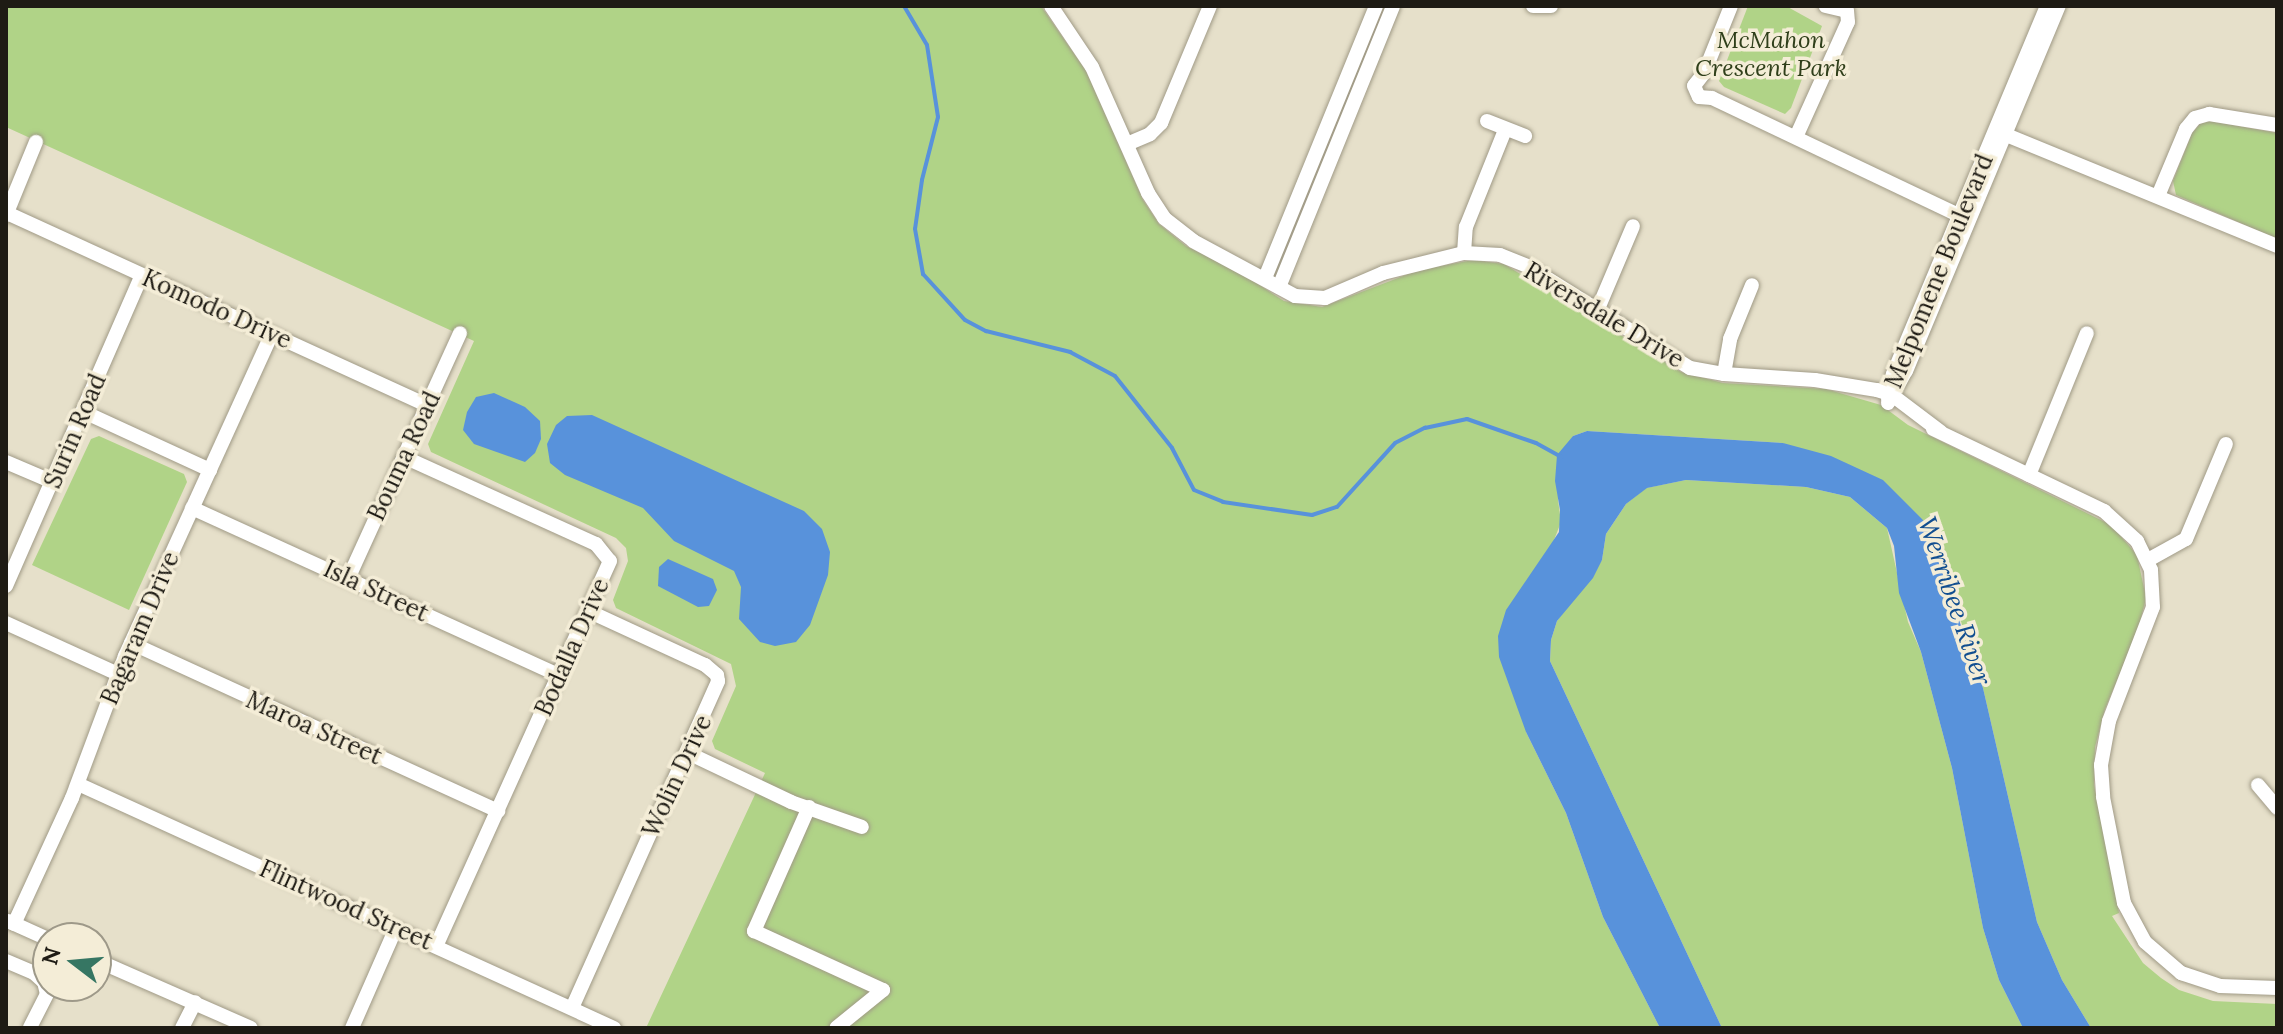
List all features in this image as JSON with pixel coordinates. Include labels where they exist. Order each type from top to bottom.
[{"type":"street","name":"Riversdale Drive","points":[[1051,6],[1092,67],[1148,193],[1174,228],[1302,299],[1325,298],[1383,273],[1464,253],[1489,253],[1518,262],[1684,365],[1724,374],[1837,383],[1857,396],[1890,398],[1905,418],[1941,432],[2120,523],[2148,560]]},
{"type":"street","points":[[1127,144],[1150,134],[1161,123],[1210,6]]},
{"type":"street","points":[[1265,278],[1376,6]]},
{"type":"street","points":[[1279,287],[1393,6]]},
{"type":"street","points":[[1533,6],[1551,6]]},
{"type":"street","points":[[1731,6],[1704,73],[1694,86],[1702,99],[1712,98],[1964,218]]},
{"type":"street","points":[[1796,137],[1848,22],[1847,11],[1826,6]]},
{"type":"street","name":"Melpomene Boulevard","points":[[1890,398],[1893,374],[2000,132],[2047,6]]},
{"type":"street","name":"Melpomene Boulevard","points":[[2000,132],[2059,6]]},
{"type":"street","points":[[1360,44],[1376,50]]},
{"type":"street","points":[[2158,196],[2186,129],[2195,118],[2209,114],[2277,125]]},
{"type":"street","points":[[1487,121],[1525,136]]},
{"type":"street","points":[[1464,253],[1466,227],[1505,130]]},
{"type":"street","points":[[2000,132],[2277,246]]},
{"type":"street","points":[[6,214],[36,142]]},
{"type":"street","points":[[1307,174],[1322,180]]},
{"type":"street","name":"Komodo Drive","points":[[6,214],[427,405]]},
{"type":"street","points":[[1597,311],[1633,226]]},
{"type":"street","name":"Surin Road","points":[[6,586],[142,275]]},
{"type":"street","points":[[1724,374],[1730,339],[1752,285]]},
{"type":"street","name":"Bouma Road","points":[[348,579],[460,333]]},
{"type":"street","points":[[2029,475],[2087,333]]},
{"type":"street","name":"Bagaram Drive","points":[[10,922],[78,784],[131,643],[272,334]]},
{"type":"street","points":[[84,412],[210,470]]},
{"type":"street","points":[[2226,444],[2186,539],[2148,560],[2153,607],[2109,721],[2101,765],[2103,797],[2124,903],[2145,942],[2181,973],[2220,986],[2277,988]]},
{"type":"street","name":"Bodalla Drive","points":[[404,457],[602,547],[609,556],[609,566],[436,946]]},
{"type":"street","points":[[6,462],[53,482]]},
{"type":"street","name":"Isla Street","points":[[192,508],[559,675]]},
{"type":"street","name":"Wolin Drive","points":[[572,1008],[716,692],[717,675],[705,665],[588,611]]},
{"type":"street","points":[[6,623],[118,674]]},
{"type":"street","name":"Maroa Street","points":[[131,643],[498,811]]},
{"type":"street","points":[[688,753],[862,827]]},
{"type":"street","name":"Flintwood Street","points":[[78,784],[614,1028]]},
{"type":"street","points":[[2258,785],[2277,808]]},
{"type":"street","points":[[809,807],[754,931],[883,990],[836,1028]]},
{"type":"street","points":[[10,922],[32,932]]},
{"type":"street","points":[[352,1028],[396,928]]},
{"type":"street","points":[[6,961],[34,973],[44,982],[47,994],[30,1028]]},
{"type":"street","points":[[112,967],[251,1028]]},
{"type":"street","points":[[182,1028],[195,1002]]},
{"type":"green space","points":[[6,6],[1041,6],[1086,71],[1143,200],[1159,224],[1186,246],[1244,275],[1284,301],[1322,307],[1419,270],[1473,260],[1504,264],[1681,372],[1723,383],[1826,389],[1881,405],[1908,425],[2111,525],[2137,555],[2146,598],[2138,630],[2105,709],[2095,747],[2094,785],[2119,913],[2112,916],[2143,963],[2161,978],[2179,990],[2213,1001],[2277,1004],[2277,1028],[2091,1028],[2062,980],[2037,922],[1983,688],[1941,561],[1783,443],[1587,431],[1573,436],[1558,500],[1561,522],[1554,540],[1526,732],[1566,813],[1603,917],[1660,1028],[646,1028],[765,773],[715,749],[712,741],[736,686],[731,664],[616,608],[613,600],[628,561],[626,548],[616,538],[431,452],[428,444],[474,341],[6,127]]},
{"type":"green space","name":"McMahon Crescent Park","points":[[1748,6],[1786,6],[1822,26],[1791,108],[1785,114],[1724,87],[1719,81]]},
{"type":"green space","points":[[2211,121],[2277,133],[2277,239],[2176,195],[2173,181],[2192,133],[2201,123]]},
{"type":"green space","points":[[99,436],[184,474],[187,482],[129,610],[32,565],[91,439]]},
{"type":"green space","points":[[1686,480],[1806,487],[1850,497],[1887,528],[1908,622],[1921,652],[1952,768],[1983,928],[1999,980],[2023,1028],[1722,1028],[1550,661],[1551,640],[1557,621],[1602,560],[1606,534],[1626,504],[1646,488]]},
{"type":"water","points":[[494,393],[525,407],[540,421],[541,439],[535,453],[525,462],[474,444],[463,430],[467,412],[476,397]]},
{"type":"water","points":[[592,415],[804,511],[822,529],[830,552],[828,575],[810,625],[796,642],[775,646],[760,642],[739,619],[741,587],[734,571],[674,541],[643,508],[565,475],[550,463],[547,444],[556,425],[567,416]]},
{"type":"water","points":[[1587,431],[1783,443],[1831,456],[1883,480],[1924,521],[1983,688],[2037,922],[2062,980],[2091,1028],[2023,1028],[1999,980],[1983,928],[1952,768],[1921,652],[1899,593],[1894,546],[1887,528],[1850,497],[1806,487],[1686,480],[1647,488],[1626,504],[1606,534],[1602,560],[1593,578],[1557,621],[1551,640],[1550,661],[1722,1028],[1660,1028],[1603,917],[1566,813],[1526,732],[1499,657],[1498,636],[1506,610],[1559,532],[1560,510],[1555,481],[1557,455],[1573,436]]},
{"type":"water","points":[[668,559],[713,579],[717,590],[709,606],[698,607],[658,586],[659,567]]},
{"type":"waterway","points":[[904,6],[927,45],[938,117],[922,180],[915,229],[923,274],[965,320],[986,331],[1070,352],[1115,376],[1172,448],[1194,490],[1223,502],[1312,515],[1337,507],[1395,443],[1425,428],[1467,419],[1536,443],[1561,457]]},
{"type":"water label","name":"Werribee River","points":[[1955,601]]}]
